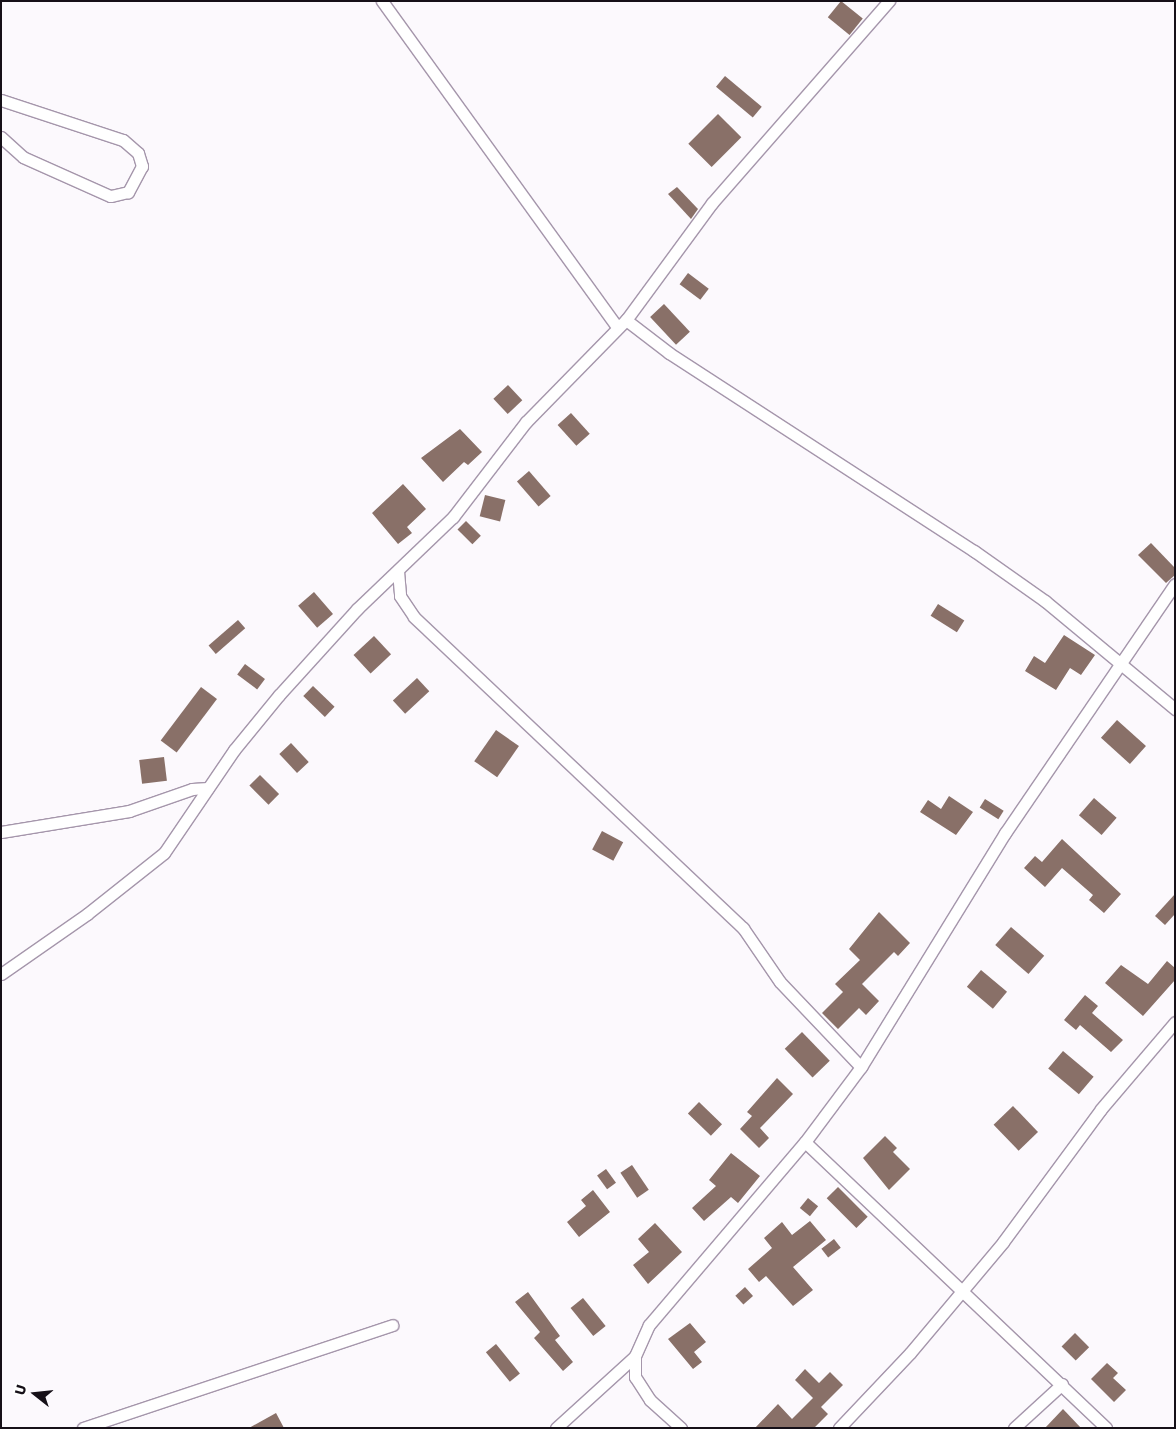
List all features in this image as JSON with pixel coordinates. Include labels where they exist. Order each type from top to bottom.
[{"type":"street","points":[[382,1],[617,326]]},
{"type":"street","points":[[1,974],[151,865],[172,843],[208,788],[279,695],[398,571],[453,517],[526,422],[617,326],[626,320],[712,203],[889,1]]},
{"type":"street","points":[[1,100],[123,140],[138,153],[142,166],[128,192],[110,196],[23,157],[1,137]]},
{"type":"street","points":[[626,320],[669,353],[974,551],[1045,601],[1175,709]]},
{"type":"street","points":[[398,571],[400,596],[414,617],[743,928],[780,982],[861,1067]]},
{"type":"street","points":[[556,1428],[635,1356],[659,1312],[805,1142],[861,1067],[949,922],[1119,662],[1175,584]]},
{"type":"street","points":[[1,832],[129,811],[200,787],[208,788]]},
{"type":"street","points":[[840,1428],[910,1353],[962,1288],[1004,1242],[1101,1109],[1175,1022]]},
{"type":"street","points":[[805,1142],[962,1288],[1106,1428]]},
{"type":"street","points":[[83,1428],[392,1325]]},
{"type":"street","points":[[635,1356],[635,1377],[644,1394],[681,1428]]},
{"type":"street","points":[[1014,1428],[1062,1384]]},
{"type":"building","points":[[841,1],[863,19],[850,35],[828,17]]},
{"type":"building","points":[[725,76],[762,107],[753,118],[716,87]]},
{"type":"building","points":[[718,114],[741,137],[712,167],[688,144]]},
{"type":"building","points":[[677,187],[698,209],[691,219],[668,194]]},
{"type":"building","points":[[688,273],[709,289],[700,300],[680,284]]},
{"type":"building","points":[[664,304],[690,332],[676,345],[650,317]]},
{"type":"building","points":[[508,385],[522,400],[508,414],[493,399]]},
{"type":"building","points":[[571,413],[590,434],[576,446],[558,425]]},
{"type":"building","points":[[460,429],[482,452],[468,465],[464,462],[443,482],[421,458]]},
{"type":"building","points":[[529,471],[551,496],[539,506],[517,481]]},
{"type":"building","points":[[403,484],[426,509],[407,527],[412,533],[398,544],[372,513]]},
{"type":"building","points":[[485,495],[505,500],[500,521],[480,516]]},
{"type":"building","points":[[466,521],[481,536],[472,544],[458,529]]},
{"type":"building","points":[[1151,543],[1175,568],[1175,575],[1166,583],[1138,555]]},
{"type":"building","points":[[314,592],[333,614],[317,628],[298,606]]},
{"type":"building","points":[[938,604],[964,620],[957,632],[931,616]]},
{"type":"building","points":[[238,620],[245,628],[216,654],[209,646]]},
{"type":"building","points":[[1064,635],[1095,655],[1081,675],[1070,668],[1056,690],[1025,671],[1034,656],[1045,663]]},
{"type":"building","points":[[374,636],[391,654],[371,673],[354,655]]},
{"type":"building","points":[[245,664],[265,679],[257,689],[237,674]]},
{"type":"building","points":[[417,678],[429,691],[405,714],[393,701]]},
{"type":"building","points":[[313,686],[335,707],[325,717],[303,696]]},
{"type":"building","points":[[201,687],[217,699],[177,753],[161,741]]},
{"type":"building","points":[[1117,720],[1146,746],[1130,764],[1101,738]]},
{"type":"building","points":[[496,730],[519,746],[497,777],[474,761]]},
{"type":"building","points":[[291,743],[309,762],[297,773],[279,754]]},
{"type":"building","points":[[164,757],[167,781],[142,784],[139,760]]},
{"type":"building","points":[[260,775],[279,794],[268,805],[249,786]]},
{"type":"building","points":[[949,796],[973,812],[956,835],[920,812],[928,800],[941,809]]},
{"type":"building","points":[[1094,798],[1117,818],[1102,835],[1079,815]]},
{"type":"building","points":[[985,799],[1004,811],[998,819],[980,807]]},
{"type":"building","points":[[602,831],[623,842],[613,861],[592,850]]},
{"type":"building","points":[[1062,839],[1121,894],[1104,913],[1089,900],[1093,895],[1062,868],[1045,887],[1024,868],[1035,856],[1042,862]]},
{"type":"building","points":[[1175,894],[1175,914],[1165,925],[1155,916]]},
{"type":"building","points":[[879,912],[910,943],[898,956],[894,952],[862,984],[879,1001],[866,1015],[859,1008],[838,1029],[822,1013],[843,992],[835,984],[860,960],[849,949]]},
{"type":"building","points":[[1011,927],[1044,956],[1028,974],[995,945]]},
{"type":"building","points":[[1167,961],[1175,968],[1175,980],[1143,1016],[1105,983],[1121,965],[1148,984]]},
{"type":"building","points":[[981,970],[1007,992],[993,1009],[967,987]]},
{"type":"building","points":[[1085,995],[1098,1006],[1092,1013],[1123,1040],[1111,1052],[1080,1025],[1076,1030],[1064,1020]]},
{"type":"building","points":[[802,1032],[830,1061],[813,1077],[785,1049]]},
{"type":"building","points":[[1063,1051],[1094,1077],[1079,1094],[1048,1069]]},
{"type":"building","points":[[777,1078],[793,1094],[760,1128],[769,1138],[759,1148],[740,1129],[752,1116],[747,1112]]},
{"type":"building","points":[[699,1102],[722,1124],[711,1136],[688,1114]]},
{"type":"building","points":[[1013,1106],[1038,1132],[1019,1151],[994,1125]]},
{"type":"building","points":[[885,1136],[897,1148],[893,1152],[910,1169],[889,1190],[863,1158]]},
{"type":"building","points":[[731,1153],[760,1176],[738,1203],[731,1197],[704,1221],[692,1208],[716,1186],[709,1180]]},
{"type":"building","points":[[632,1165],[649,1190],[637,1198],[620,1173]]},
{"type":"building","points":[[606,1169],[616,1183],[607,1189],[597,1175]]},
{"type":"building","points":[[838,1187],[868,1217],[856,1228],[827,1198]]},
{"type":"building","points":[[593,1190],[610,1212],[579,1237],[567,1222],[586,1206],[581,1200]]},
{"type":"building","points":[[808,1198],[818,1206],[810,1216],[800,1208]]},
{"type":"building","points":[[810,1221],[826,1240],[793,1267],[813,1290],[793,1306],[766,1276],[759,1282],[748,1269],[772,1248],[764,1238],[782,1222],[792,1235]]},
{"type":"building","points":[[655,1223],[682,1252],[648,1284],[633,1265],[649,1252],[638,1239]]},
{"type":"building","points":[[834,1239],[841,1248],[828,1258],[821,1249]]},
{"type":"building","points":[[745,1287],[753,1296],[743,1305],[735,1296]]},
{"type":"building","points":[[528,1292],[560,1336],[555,1340],[573,1362],[563,1371],[534,1338],[540,1332],[515,1302]]},
{"type":"building","points":[[583,1298],[606,1326],[593,1336],[571,1308]]},
{"type":"building","points":[[690,1323],[706,1342],[694,1352],[702,1362],[693,1369],[668,1339]]},
{"type":"building","points":[[1075,1333],[1089,1347],[1076,1361],[1062,1346]]},
{"type":"building","points":[[496,1344],[520,1374],[510,1382],[486,1352]]},
{"type":"building","points":[[1107,1363],[1118,1373],[1113,1378],[1126,1390],[1114,1402],[1091,1379]]},
{"type":"building","points":[[805,1369],[819,1383],[830,1372],[843,1385],[821,1407],[828,1414],[814,1428],[755,1428],[778,1404],[792,1419],[813,1398],[795,1380]]},
{"type":"building","points":[[1063,1409],[1081,1428],[1045,1428]]},
{"type":"building","points":[[276,1413],[284,1428],[249,1428]]}]
